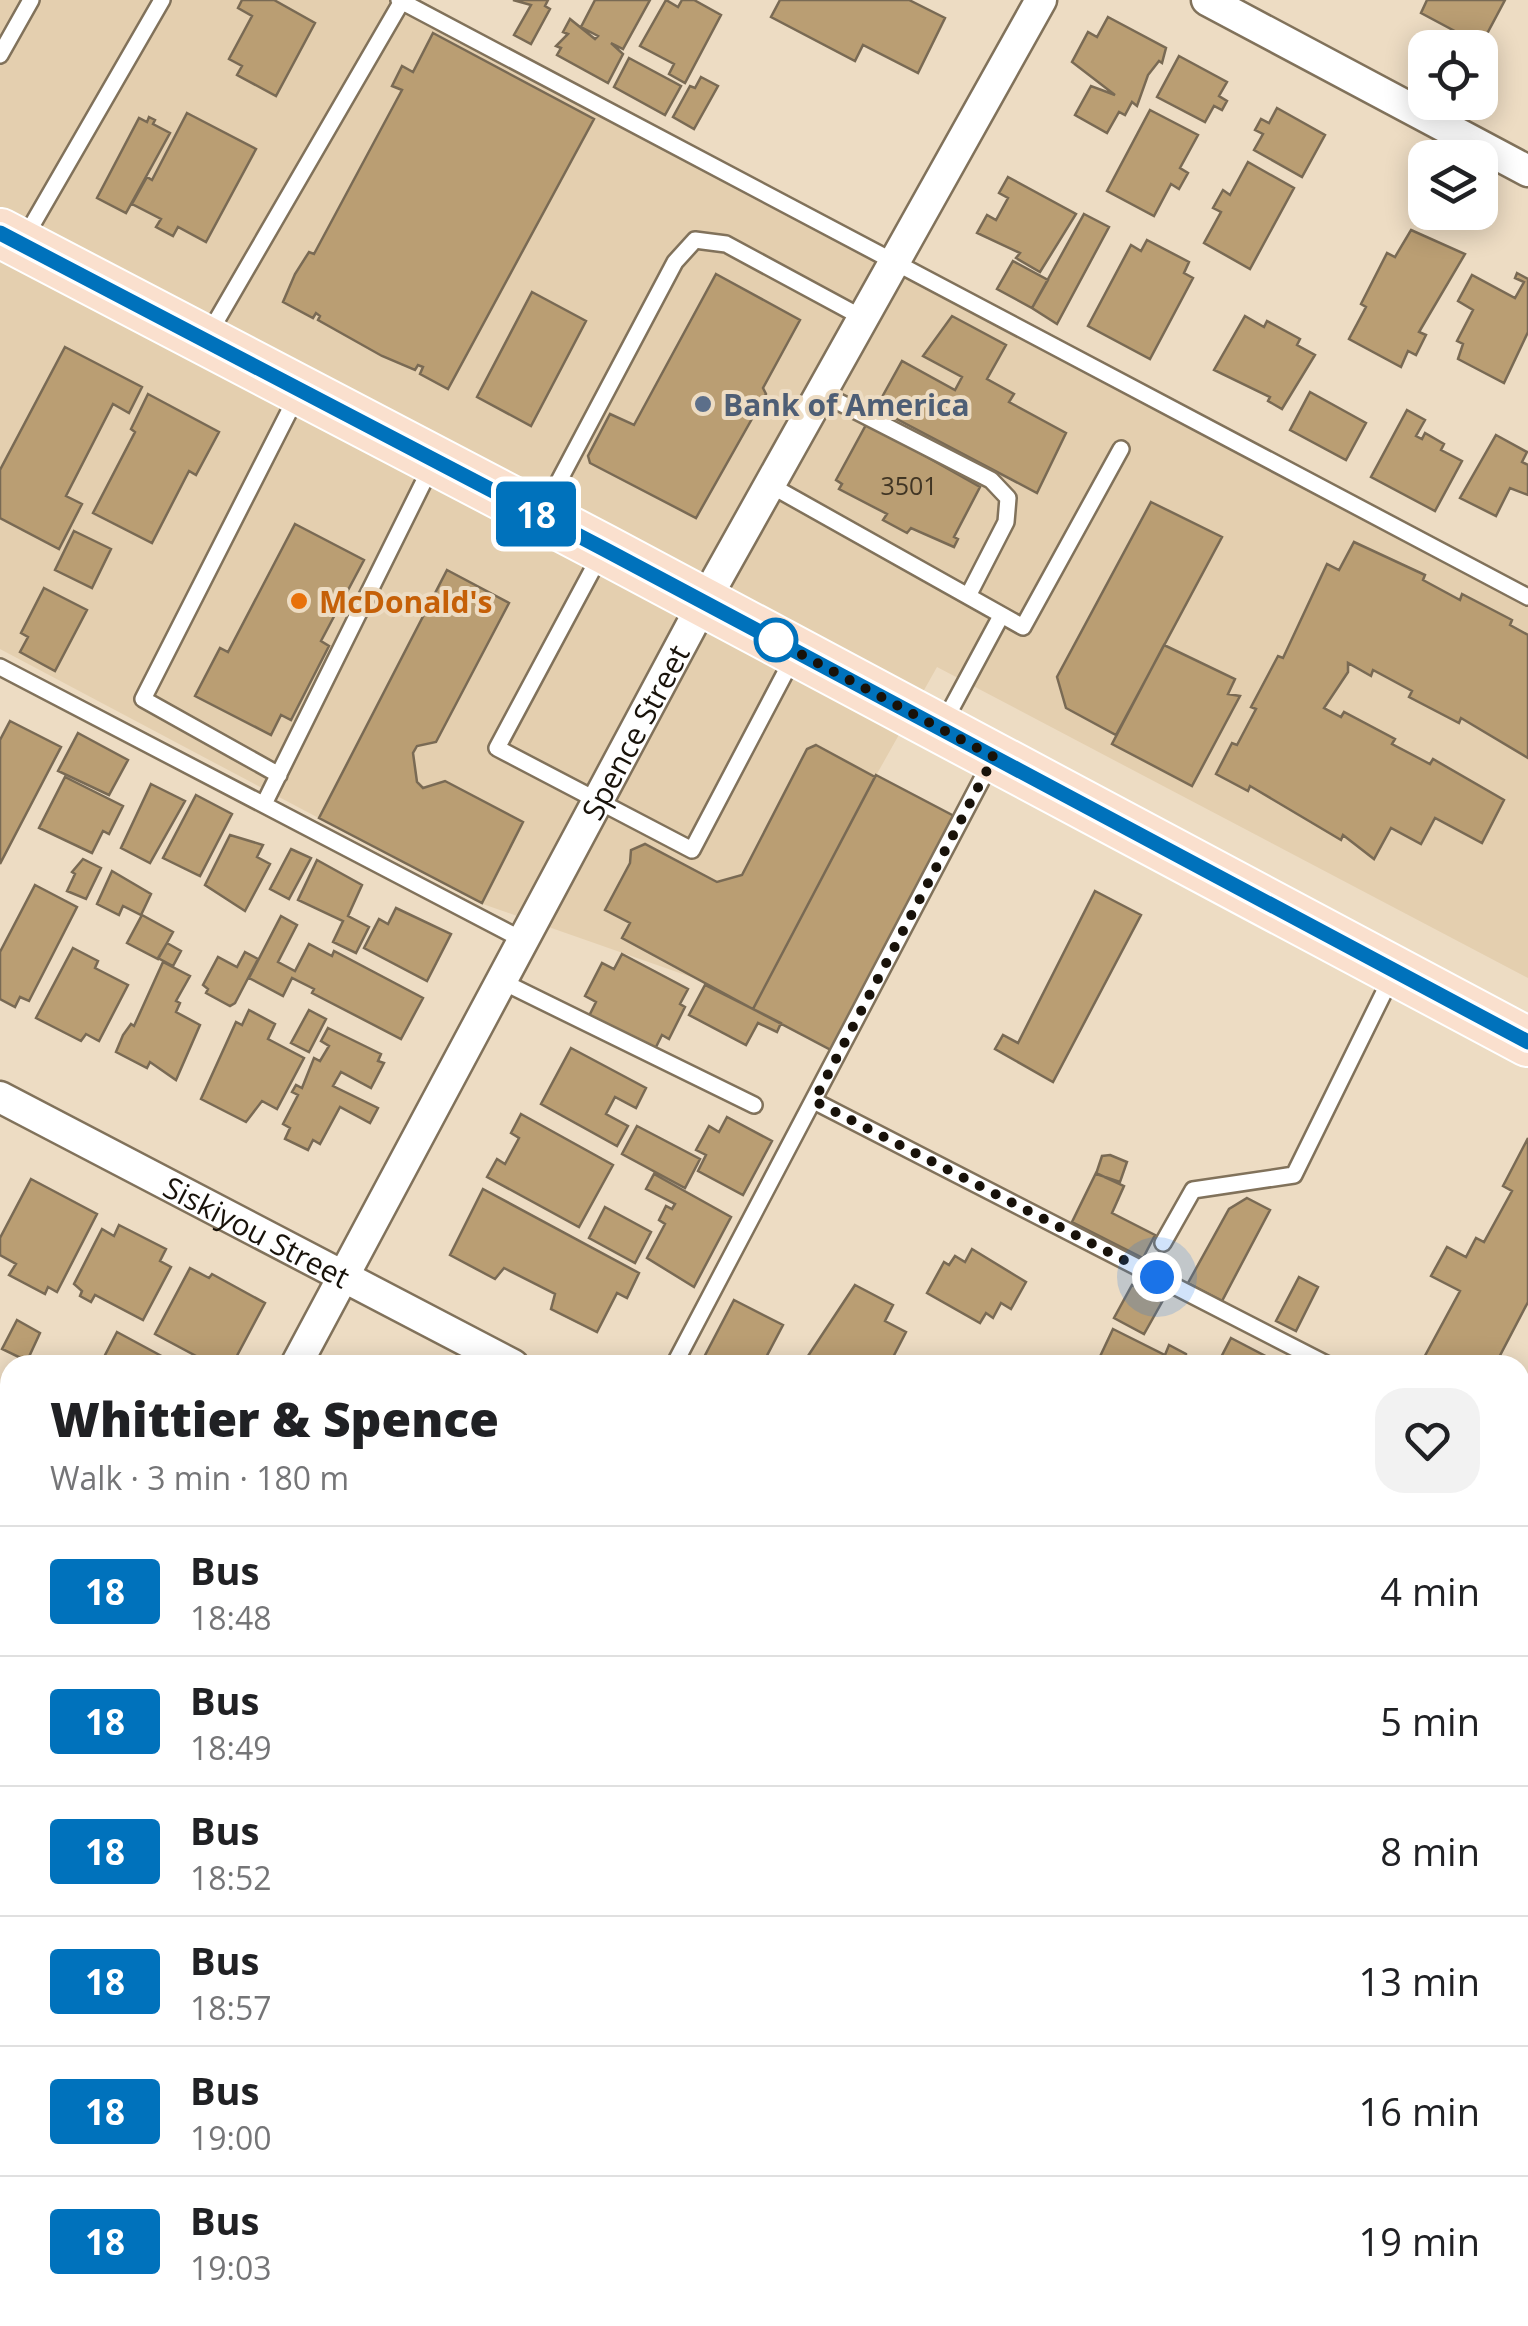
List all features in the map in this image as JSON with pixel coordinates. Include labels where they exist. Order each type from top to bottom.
[{"type":"main road","points":[[10,239],[604,549],[1528,1042]]},
{"type":"street","name":"Spence Street","points":[[301,1355],[704,602],[1041,0]]},
{"type":"street","points":[[1207,0],[1528,170]]},
{"type":"street","name":"Siskiyou Street","points":[[0,1096],[493,1355]]},
{"type":"lane","points":[[0,55],[31,0]]},
{"type":"lane","points":[[10,239],[162,0]]},
{"type":"lane","points":[[204,341],[400,1],[1528,597]]},
{"type":"lane","points":[[540,516],[675,262],[694,240],[726,244],[864,318]]},
{"type":"lane","points":[[278,775],[144,699],[300,390]]},
{"type":"lane","points":[[821,393],[991,480],[1008,498],[1006,522],[969,594]]},
{"type":"lane","points":[[770,485],[1023,627],[1122,449]]},
{"type":"lane","points":[[264,804],[434,461]]},
{"type":"lane","points":[[604,549],[497,748],[692,850],[796,651]]},
{"type":"lane","points":[[940,728],[1001,616]]},
{"type":"lane","points":[[0,667],[523,940]]},
{"type":"lane","points":[[679,1355],[994,757]]},
{"type":"lane","points":[[1163,1243],[1193,1190],[1294,1175],[1394,970]]},
{"type":"lane","points":[[501,981],[754,1105]]},
{"type":"lane","points":[[814,1101],[1309,1355]]},
{"type":"shaded area","points":[[0,0],[420,0],[1528,599],[1528,978],[937,667],[751,998],[477,902],[0,649]]},
{"type":"building","points":[[242,0],[274,0],[315,23],[276,96],[237,75],[242,66],[229,59],[252,16],[238,8]]},
{"type":"building","points":[[513,0],[548,0],[545,6],[550,9],[531,44],[514,35],[531,5]]},
{"type":"building","points":[[595,0],[650,0],[623,49],[611,43],[623,54],[608,83],[557,55],[561,48],[556,46],[568,34],[563,32],[570,19],[595,39],[598,36],[581,27]]},
{"type":"building","points":[[666,0],[678,7],[682,0],[694,0],[721,15],[685,83],[669,74],[674,64],[640,46]]},
{"type":"building","points":[[780,0],[909,0],[945,18],[918,73],[863,45],[855,61],[771,17]]},
{"type":"building","points":[[1427,0],[1505,0],[1489,30],[1453,30],[1421,13]]},
{"type":"building","points":[[1108,17],[1166,48],[1162,63],[1159,61],[1148,75],[1137,106],[1132,102],[1125,115],[1119,112],[1107,133],[1075,115],[1091,86],[1115,95],[1072,62],[1088,32],[1097,37]]},
{"type":"building","points":[[433,33],[594,119],[448,389],[420,374],[423,367],[418,365],[415,370],[382,356],[318,320],[320,316],[316,313],[313,318],[283,302],[309,252],[314,254],[402,90],[392,86],[402,66],[413,72]]},
{"type":"building","points":[[1179,56],[1227,82],[1219,96],[1227,101],[1222,110],[1214,106],[1205,122],[1157,97]]},
{"type":"building","points":[[629,58],[681,86],[665,115],[614,87]]},
{"type":"building","points":[[701,77],[718,86],[694,129],[673,117],[690,86],[695,88]]},
{"type":"building","points":[[1277,108],[1325,135],[1302,177],[1254,150],[1263,134],[1255,130],[1261,119],[1269,123]]},
{"type":"building","points":[[1150,110],[1198,135],[1180,168],[1188,173],[1179,189],[1171,184],[1154,216],[1107,191]]},
{"type":"building","points":[[187,113],[256,149],[206,242],[178,227],[173,236],[156,227],[161,219],[132,204],[147,177],[152,180]]},
{"type":"building","points":[[149,117],[155,120],[153,124],[170,133],[126,213],[97,198],[139,118],[147,122]]},
{"type":"building","points":[[1248,162],[1294,188],[1250,269],[1204,243],[1221,212],[1213,208],[1223,190],[1230,195]]},
{"type":"building","points":[[1008,177],[1076,214],[1040,272],[1016,258],[1020,253],[977,233],[987,215],[996,220],[1008,198],[999,193]]},
{"type":"building","points":[[1084,214],[1109,227],[1057,324],[1032,308]]},
{"type":"building","points":[[1411,230],[1465,254],[1419,332],[1426,335],[1416,355],[1408,351],[1401,367],[1349,339],[1366,307],[1361,304],[1387,253],[1395,257]]},
{"type":"building","points":[[1147,240],[1189,262],[1184,273],[1193,278],[1150,359],[1088,326],[1131,245],[1141,251]]},
{"type":"building","points":[[1013,261],[1048,280],[1032,308],[997,289]]},
{"type":"building","points":[[1517,273],[1528,279],[1528,332],[1504,383],[1458,359],[1463,344],[1457,341],[1473,310],[1458,301],[1472,275],[1515,298],[1524,282],[1515,278]]},
{"type":"building","name":"Bank of America","points":[[716,274],[800,320],[763,388],[766,394],[696,518],[590,463],[588,456],[610,414],[634,425]]},
{"type":"building","points":[[532,292],[586,321],[531,426],[477,397]]},
{"type":"building","points":[[952,316],[1006,345],[987,379],[1014,394],[1009,402],[1066,433],[1037,493],[876,408],[902,361],[955,390],[962,377],[923,356]]},
{"type":"building","points":[[1245,316],[1264,327],[1267,321],[1300,339],[1297,345],[1315,355],[1282,409],[1268,401],[1270,397],[1214,370]]},
{"type":"building","points":[[65,347],[142,387],[129,413],[113,404],[66,496],[82,504],[59,549],[0,518],[0,470]]},
{"type":"building","points":[[1310,392],[1366,423],[1346,460],[1290,430]]},
{"type":"building","points":[[148,394],[219,432],[196,475],[189,471],[152,543],[93,513],[135,432],[131,429]]},
{"type":"building","points":[[1407,410],[1425,420],[1416,436],[1422,439],[1425,433],[1444,444],[1441,450],[1462,461],[1435,511],[1371,477]]},
{"type":"building","points":[[867,423],[980,487],[954,537],[958,539],[954,547],[911,528],[907,533],[883,520],[887,514],[839,489],[842,484],[836,480]]},
{"type":"building","points":[[1496,435],[1527,452],[1522,462],[1528,465],[1528,495],[1510,488],[1496,516],[1460,498]]},
{"type":"building","points":[[1151,502],[1222,537],[1116,735],[1066,708],[1057,677]]},
{"type":"building","name":"McDonald's","points":[[295,524],[364,560],[321,641],[329,646],[291,720],[281,715],[271,735],[195,696],[220,648],[228,652]]},
{"type":"building","points":[[74,531],[111,549],[92,588],[55,570]]},
{"type":"building","points":[[1354,542],[1425,575],[1423,580],[1460,600],[1462,594],[1512,620],[1510,625],[1528,635],[1528,758],[1461,718],[1459,723],[1409,697],[1412,691],[1373,670],[1371,676],[1348,663],[1348,672],[1324,708],[1341,717],[1344,712],[1395,739],[1392,744],[1430,764],[1433,759],[1504,800],[1482,843],[1435,818],[1421,844],[1391,828],[1374,859],[1343,835],[1341,840],[1250,786],[1248,791],[1216,774],[1256,709],[1251,707],[1278,656],[1283,658],[1327,564],[1339,570]]},
{"type":"building","points":[[447,570],[509,603],[436,742],[417,746],[413,753],[417,782],[423,788],[445,781],[523,822],[482,903],[319,818]]},
{"type":"building","points":[[44,588],[87,610],[55,671],[20,652],[28,637],[21,633]]},
{"type":"building","points":[[1164,645],[1235,679],[1228,694],[1240,696],[1192,786],[1112,744]]},
{"type":"building","points":[[10,721],[61,747],[0,864],[0,740]]},
{"type":"building","points":[[78,733],[128,760],[109,795],[58,771]]},
{"type":"building","points":[[816,745],[875,777],[753,1009],[622,938],[630,923],[605,910],[630,863],[631,850],[645,844],[717,882],[742,875],[807,749]]},
{"type":"building","points":[[876,775],[954,816],[831,1050],[753,1009]]},
{"type":"building","points":[[65,777],[123,806],[109,834],[103,831],[92,853],[39,828]]},
{"type":"building","points":[[151,784],[185,801],[150,863],[121,848]]},
{"type":"building","points":[[196,795],[232,814],[200,876],[163,858]]},
{"type":"building","points":[[230,835],[263,845],[257,857],[270,864],[245,911],[205,885]]},
{"type":"building","points":[[291,849],[311,858],[289,899],[270,889]]},
{"type":"building","points":[[83,859],[101,868],[86,899],[67,891],[75,874],[72,872]]},
{"type":"building","points":[[317,860],[362,885],[348,916],[369,927],[356,953],[333,942],[343,921],[298,900]]},
{"type":"building","points":[[112,871],[151,894],[141,915],[123,906],[119,915],[97,904]]},
{"type":"building","points":[[35,885],[77,907],[29,1001],[20,997],[15,1007],[0,999],[0,952]]},
{"type":"building","points":[[1095,891],[1141,915],[1053,1082],[995,1049],[1003,1035],[1018,1043]]},
{"type":"building","points":[[396,908],[451,934],[427,981],[364,948],[379,919],[388,924]]},
{"type":"building","points":[[142,915],[173,932],[158,959],[127,943]]},
{"type":"building","points":[[281,916],[297,925],[278,962],[295,971],[309,944],[332,956],[334,951],[423,998],[401,1039],[312,993],[314,989],[292,978],[283,996],[249,978]]},
{"type":"building","points":[[167,943],[181,951],[173,966],[158,958]]},
{"type":"building","points":[[73,948],[98,961],[95,968],[128,985],[99,1041],[86,1034],[81,1041],[36,1018]]},
{"type":"building","points":[[245,952],[258,959],[235,1003],[230,1006],[206,993],[208,989],[203,985],[218,957],[237,967]]},
{"type":"building","points":[[622,954],[688,989],[680,1004],[685,1007],[669,1039],[662,1035],[654,1051],[589,1016],[596,1002],[585,996],[602,963],[614,969]]},
{"type":"building","points":[[163,962],[190,976],[176,1001],[180,1003],[176,1012],[200,1025],[176,1080],[150,1062],[147,1068],[116,1052],[123,1035],[131,1024],[134,1026]]},
{"type":"building","points":[[705,985],[781,1023],[777,1032],[758,1023],[746,1045],[689,1015]]},
{"type":"building","points":[[249,1010],[275,1024],[268,1039],[304,1058],[277,1109],[262,1101],[246,1122],[201,1099],[236,1022],[242,1025]]},
{"type":"building","points":[[309,1010],[326,1019],[309,1052],[291,1043]]},
{"type":"building","points":[[328,1028],[381,1054],[378,1061],[384,1063],[371,1088],[341,1072],[333,1086],[378,1108],[370,1123],[340,1107],[320,1144],[313,1140],[308,1150],[285,1139],[290,1128],[283,1124],[298,1095],[292,1092],[296,1085],[302,1088],[314,1058],[320,1061],[329,1046],[321,1041]]},
{"type":"building","points":[[571,1048],[646,1088],[636,1108],[615,1097],[606,1114],[628,1126],[617,1146],[541,1104]]},
{"type":"building","points":[[521,1114],[613,1165],[579,1227],[487,1177],[497,1159],[505,1164],[519,1138],[511,1133]]},
{"type":"building","points":[[727,1117],[772,1141],[743,1195],[698,1171],[706,1155],[696,1150],[709,1126],[719,1132]]},
{"type":"building","points":[[637,1126],[700,1159],[685,1188],[622,1154]]},
{"type":"building","points":[[1528,1138],[1528,1302],[1500,1355],[1425,1355],[1460,1291],[1431,1276],[1447,1247],[1466,1257],[1476,1238],[1484,1242],[1512,1191],[1503,1186]]},
{"type":"building","points":[[1102,1156],[1127,1162],[1120,1182],[1096,1174]]},
{"type":"building","points":[[1096,1173],[1124,1186],[1112,1213],[1155,1235],[1143,1258],[1072,1222]]},
{"type":"building","points":[[654,1174],[731,1217],[694,1287],[647,1258],[665,1224],[659,1220],[666,1206],[672,1209],[675,1204],[646,1189]]},
{"type":"building","points":[[31,1179],[97,1214],[57,1292],[48,1287],[45,1294],[9,1275],[16,1264],[0,1255],[0,1238]]},
{"type":"building","points":[[483,1189],[639,1273],[627,1298],[617,1293],[597,1332],[551,1309],[555,1294],[504,1268],[495,1279],[450,1255]]},
{"type":"building","points":[[1247,1198],[1270,1210],[1222,1301],[1188,1283],[1229,1209]]},
{"type":"building","points":[[605,1207],[651,1232],[635,1263],[589,1238]]},
{"type":"building","points":[[119,1225],[166,1249],[160,1261],[171,1267],[143,1320],[95,1295],[91,1302],[80,1296],[82,1291],[74,1284],[102,1229],[114,1236]]},
{"type":"building","points":[[972,1249],[1026,1282],[1011,1309],[1001,1303],[993,1318],[986,1313],[980,1323],[927,1293],[944,1262],[949,1265],[955,1256],[965,1262]]},
{"type":"building","points":[[190,1268],[209,1278],[212,1274],[265,1303],[237,1355],[194,1355],[155,1334]]},
{"type":"building","points":[[1299,1277],[1318,1287],[1296,1331],[1276,1321]]},
{"type":"building","points":[[855,1285],[893,1305],[885,1321],[906,1332],[894,1355],[809,1355]]},
{"type":"building","points":[[1132,1285],[1162,1302],[1144,1334],[1114,1318]]},
{"type":"building","points":[[734,1300],[783,1325],[767,1355],[705,1355]]},
{"type":"building","points":[[17,1320],[40,1333],[30,1355],[14,1355],[2,1349]]},
{"type":"building","points":[[1113,1329],[1165,1355],[1101,1355]]},
{"type":"building","points":[[117,1332],[160,1355],[105,1355]]},
{"type":"building","points":[[1231,1338],[1264,1355],[1222,1355]]},
{"type":"building","points":[[1169,1345],[1186,1355],[1165,1355]]},
{"type":"bus line","name":"18","points":[[0,233],[604,549],[1528,1042]]},
{"type":"place","name":"Bank of America","points":[[703,404]]},
{"type":"place","name":"McDonald's","points":[[299,601]]},
{"type":"route","points":[[776,640],[765,635],[994,757],[814,1101],[1157,1277]]}]
